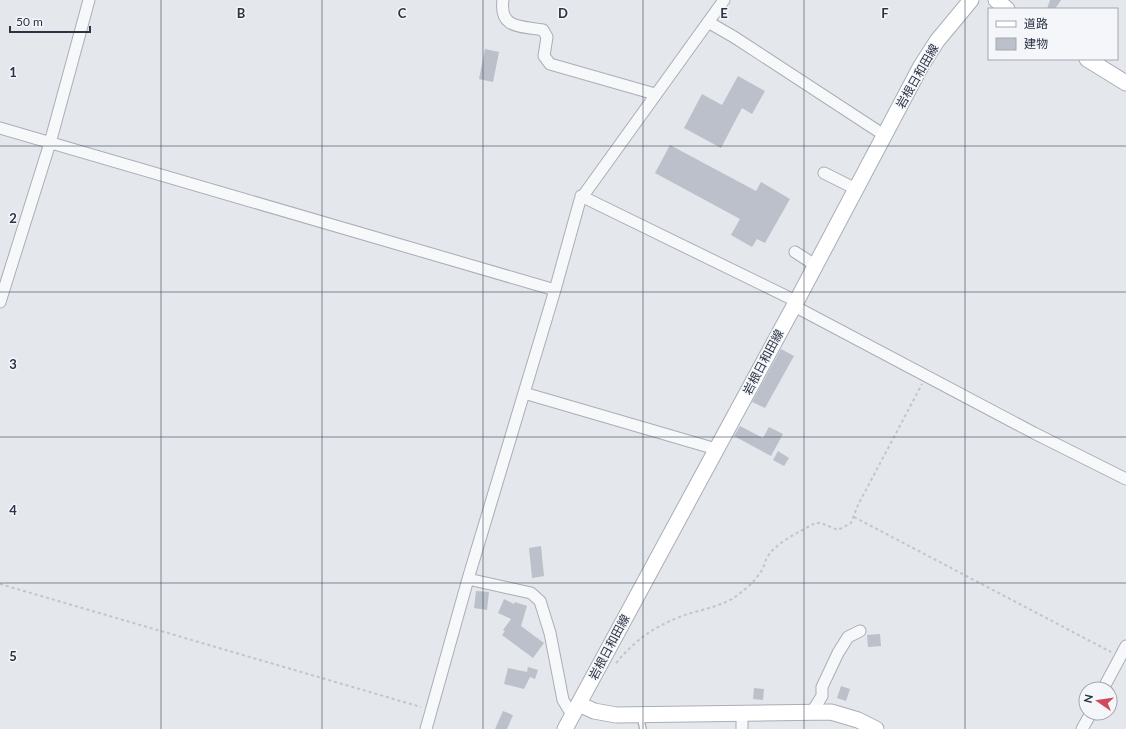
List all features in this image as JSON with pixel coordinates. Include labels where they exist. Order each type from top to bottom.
[{"type":"main road","name":"岩根日和田線","points":[[565,729],[921,66],[937,41],[971,0]]},
{"type":"main road","points":[[996,0],[1006,8]]},
{"type":"main road","points":[[1090,60],[1126,83]]},
{"type":"main road","points":[[575,709],[616,715],[642,722],[742,714],[812,712],[843,714],[860,724],[876,729]]},
{"type":"street","points":[[0,302],[50,143],[89,0]]},
{"type":"street","points":[[503,0],[502,11],[507,22],[514,25],[543,30],[547,37],[544,56],[550,64],[655,94]]},
{"type":"street","points":[[426,729],[468,579],[555,290],[581,196],[724,0]]},
{"type":"street","points":[[708,22],[734,37],[884,135]]},
{"type":"street","points":[[0,128],[555,290]]},
{"type":"street","points":[[824,174],[856,189]]},
{"type":"street","points":[[581,196],[795,303],[926,376],[1126,480]]},
{"type":"street","points":[[794,252],[815,265]]},
{"type":"street","points":[[524,393],[716,449]]},
{"type":"street","points":[[468,579],[532,593],[540,601],[550,633],[563,700],[575,709]]},
{"type":"street","points":[[812,712],[822,696],[822,687],[838,652],[848,637],[860,631]]},
{"type":"street","points":[[1107,681],[1126,646]]},
{"type":"street","points":[[742,714],[742,729]]},
{"type":"path","points":[[615,664],[632,644],[654,629],[682,616],[724,603],[738,595],[754,582],[763,568],[767,557],[775,547],[815,523],[820,523],[838,530],[851,523],[858,505],[926,376]]},
{"type":"path","points":[[854,517],[1120,657]]},
{"type":"path","points":[[0,584],[432,710]]},
{"type":"building","points":[[1050,0],[1061,0],[1056,8],[1047,8]]},
{"type":"building","points":[[485,49],[499,52],[493,82],[479,79]]},
{"type":"building","points":[[738,76],[765,91],[752,114],[742,108],[721,148],[684,128],[702,94],[722,105]]},
{"type":"building","points":[[670,145],[756,191],[761,182],[790,199],[765,243],[757,239],[752,247],[731,235],[740,219],[655,173]]},
{"type":"building","points":[[781,349],[794,356],[765,408],[752,402]]},
{"type":"building","points":[[740,426],[763,438],[769,427],[783,434],[771,456],[734,436]]},
{"type":"building","points":[[778,451],[789,458],[784,466],[773,460]]},
{"type":"building","points":[[541,546],[544,576],[532,578],[529,548]]},
{"type":"building","points":[[476,591],[489,592],[487,610],[474,608]]},
{"type":"building","points":[[504,599],[514,604],[515,602],[527,606],[521,626],[544,643],[533,658],[502,635],[505,631],[503,630],[511,619],[498,613]]},
{"type":"building","points":[[880,634],[881,646],[868,647],[867,635]]},
{"type":"building","points":[[528,667],[538,670],[535,679],[530,677],[524,689],[504,684],[508,668],[527,672]]},
{"type":"building","points":[[841,686],[850,689],[846,701],[837,698]]},
{"type":"building","points":[[754,688],[764,689],[763,700],[753,699]]},
{"type":"building","points":[[503,711],[513,715],[507,729],[495,729]]}]
